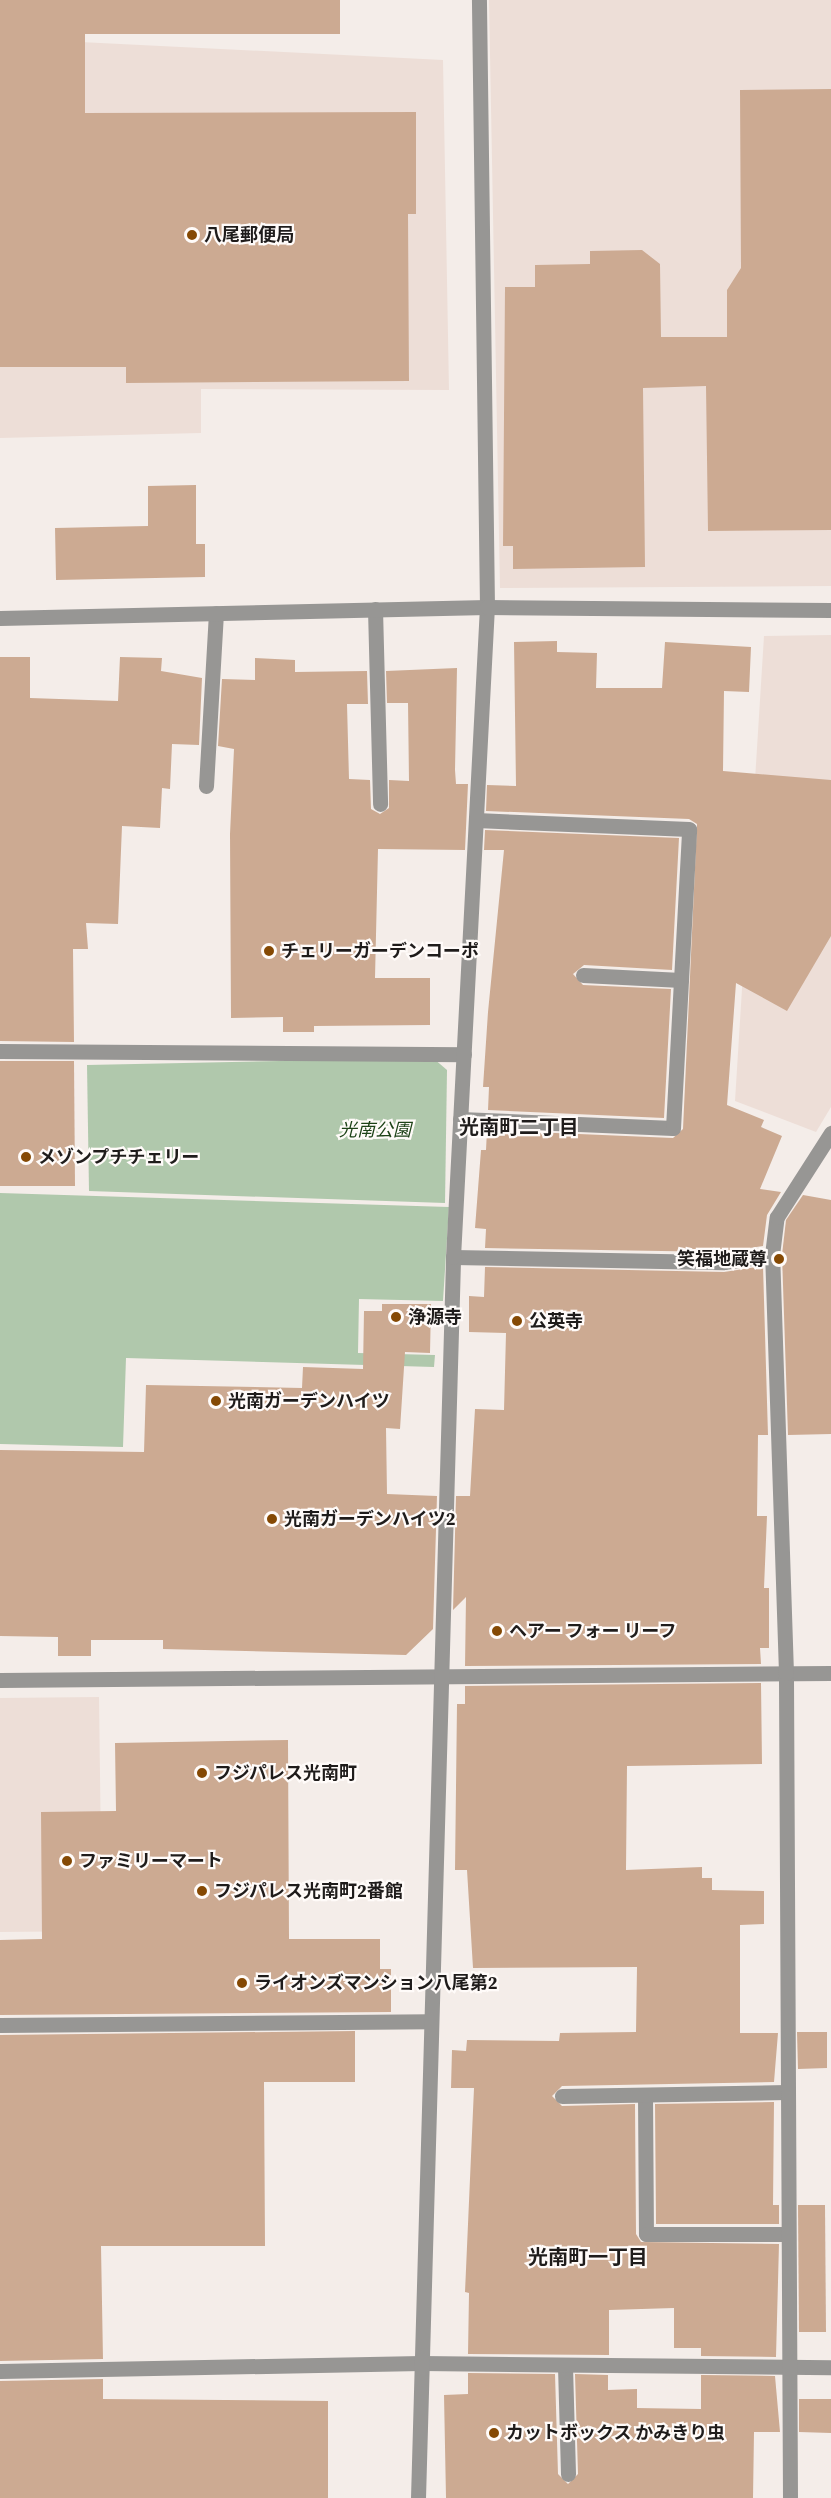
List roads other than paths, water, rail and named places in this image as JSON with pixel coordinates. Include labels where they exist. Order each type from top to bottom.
[{"type":"street","points":[[418,2498],[439,1674],[453,1257],[488,607],[478,0]]},
{"type":"street","points":[[0,618],[488,607],[831,610]]},
{"type":"street","points":[[375,609],[380,804]]},
{"type":"street","points":[[206,786],[216,613]]},
{"type":"street","points":[[460,1119],[673,1128],[681,980],[689,829],[476,820]]},
{"type":"street","points":[[583,975],[681,980]]},
{"type":"street","points":[[0,1052],[464,1054]]},
{"type":"street","points":[[790,2498],[786,1673],[772,1255],[777,1217],[831,1133]]},
{"type":"street","points":[[453,1257],[724,1262],[772,1255]]},
{"type":"street","points":[[0,1680],[439,1674],[831,1673]]},
{"type":"street","points":[[0,2025],[430,2021]]},
{"type":"street","points":[[562,2096],[787,2092]]},
{"type":"street","points":[[645,2095],[646,2234],[787,2234]]},
{"type":"street","points":[[0,2372],[421,2363],[831,2367]]},
{"type":"street","points":[[566,2366],[568,2474]]},
{"type":"place","name":"八尾郵便局","points":[[192,235]]},
{"type":"place","name":"チェリーガーデンコーポ","points":[[269,951]]},
{"type":"place","name":"メゾンプチチェリー","points":[[26,1157]]},
{"type":"place","name":"笑福地蔵尊","points":[[779,1259]]},
{"type":"place","name":"浄源寺","points":[[396,1317]]},
{"type":"place","name":"公英寺","points":[[517,1321]]},
{"type":"place","name":"光南ガーデンハイツ","points":[[216,1401]]},
{"type":"place","name":"光南ガーデンハイツ2","points":[[272,1519]]},
{"type":"place","name":"ヘアー フォー リーフ","points":[[497,1631]]},
{"type":"place","name":"フジパレス光南町","points":[[202,1773]]},
{"type":"place","name":"ファミリーマート","points":[[67,1861]]},
{"type":"place","name":"フジパレス光南町2番館","points":[[202,1891]]},
{"type":"place","name":"ライオンズマンション八尾第2","points":[[242,1983]]},
{"type":"place","name":"カットボックス かみきり虫","points":[[494,2433]]},
{"type":"district","name":"光南町二丁目","points":[[519,1127]]},
{"type":"district","name":"光南町一丁目","points":[[588,2257]]},
{"type":"park label","name":"光南公園","points":[[375,1130]]}]
